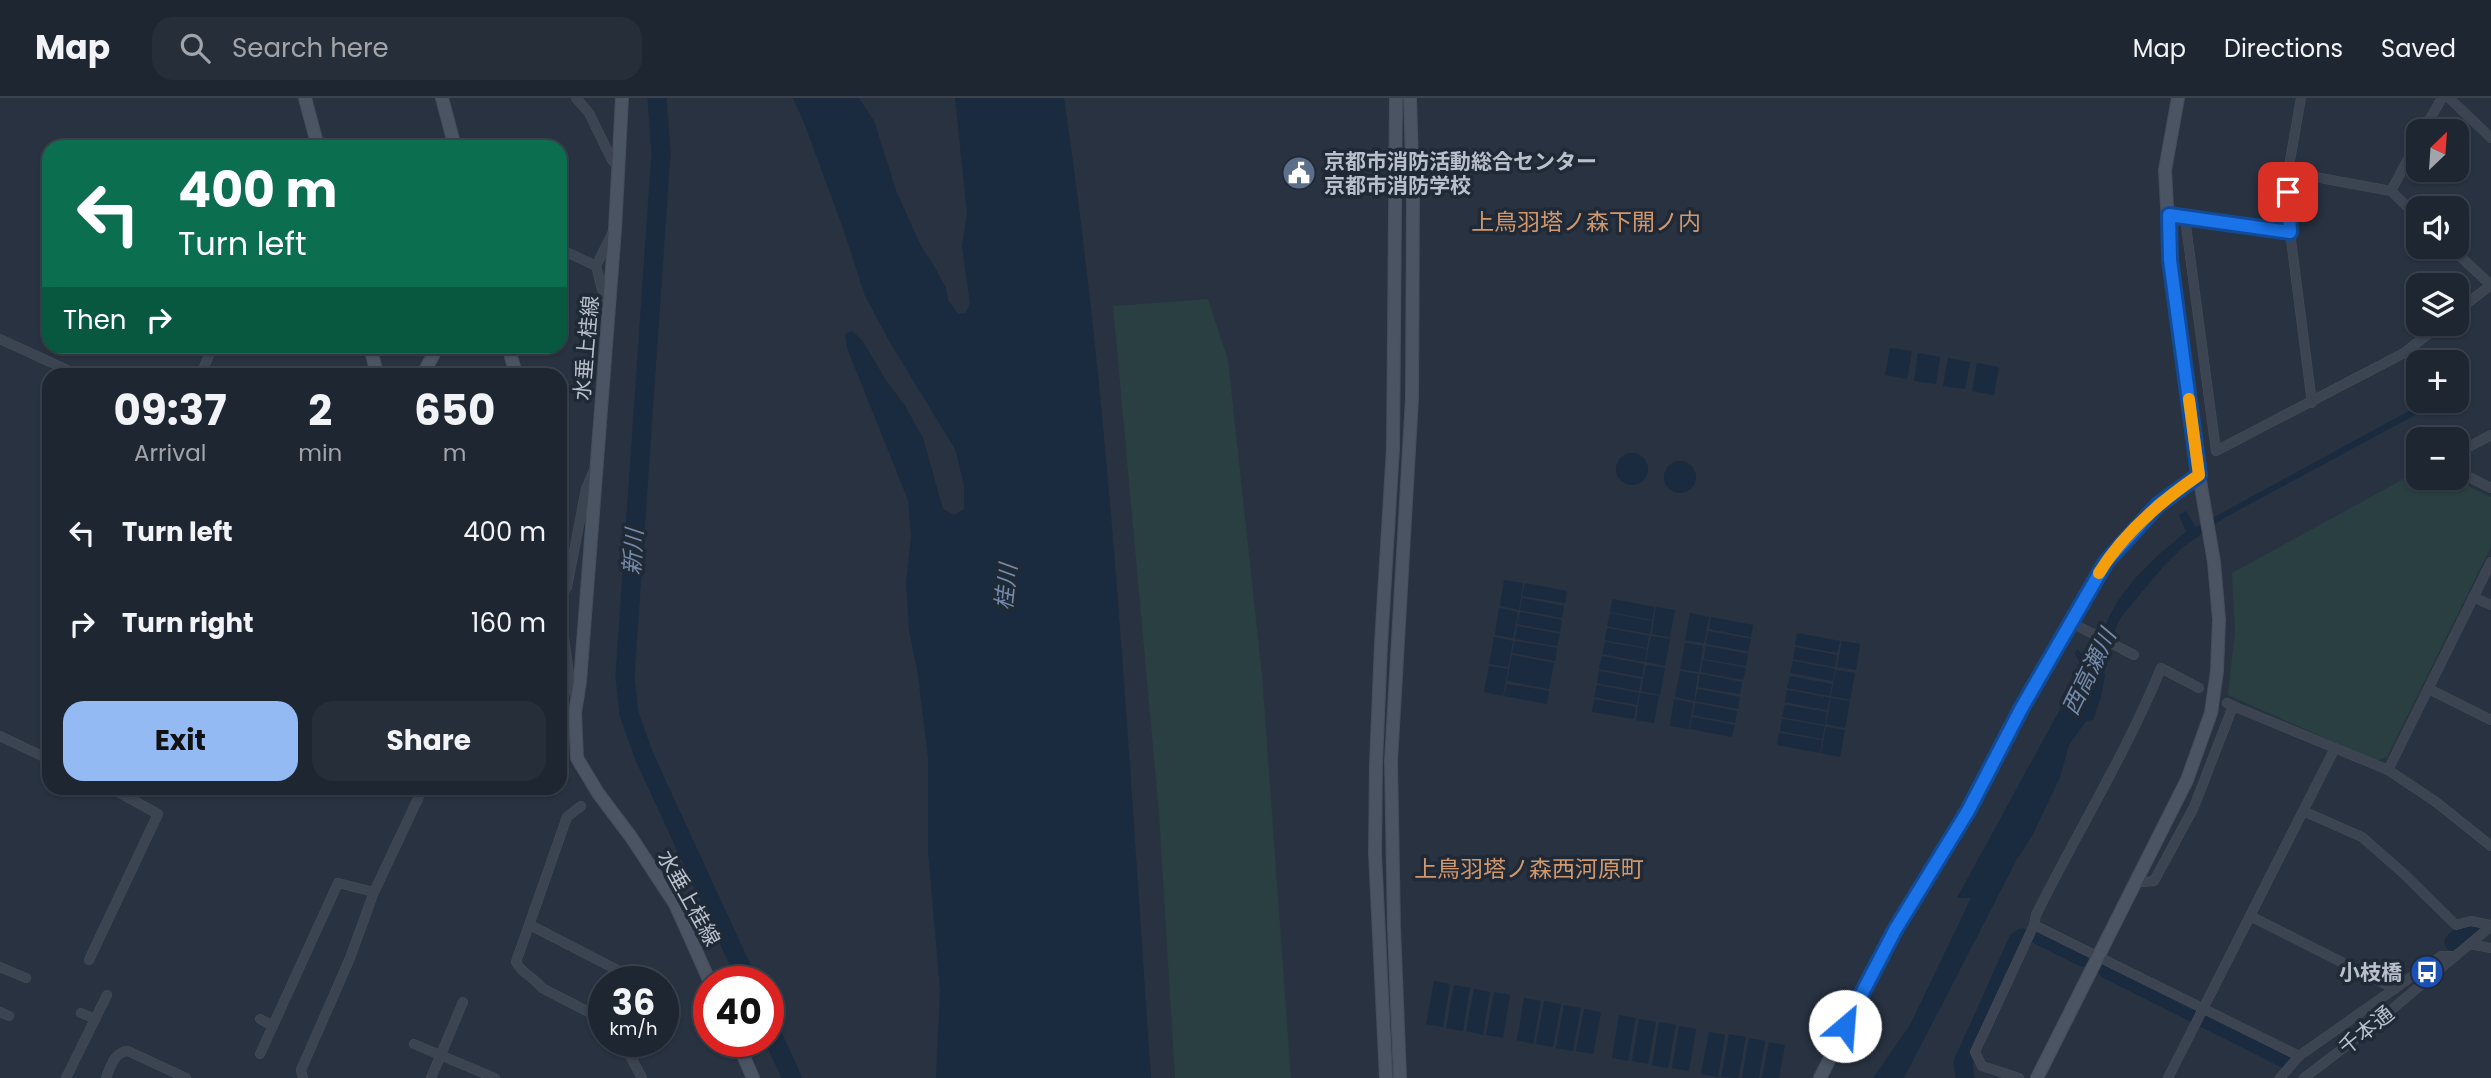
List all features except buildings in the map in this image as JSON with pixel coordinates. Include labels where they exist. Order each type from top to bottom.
[{"type":"street","points":[[305,98],[316,140]]},
{"type":"street","points":[[442,98],[453,140]]},
{"type":"street","points":[[576,98],[589,113],[618,167]]},
{"type":"street","name":"水垂上桂線","points":[[622,98],[615,229],[575,713],[577,758],[597,793],[631,836],[675,904],[703,966]]},
{"type":"street","points":[[1386,1078],[1375,853],[1381,645],[1394,448],[1396,98]]},
{"type":"street","points":[[1400,1078],[1391,761],[1412,398],[1413,192],[1410,98]]},
{"type":"street","points":[[2037,1078],[2187,780],[2211,713],[2217,671],[2219,620],[2214,562],[2199,475],[2170,260],[2165,170],[2178,98]]},
{"type":"street","points":[[2301,98],[2288,172],[2290,232],[2312,403]]},
{"type":"street","points":[[2431,119],[2442,98]]},
{"type":"street","points":[[2449,98],[2491,138]]},
{"type":"street","points":[[2391,191],[2406,163]]},
{"type":"street","points":[[2288,172],[2391,191],[2406,205]]},
{"type":"street","points":[[2169,215],[2290,232]]},
{"type":"street","points":[[2185,218],[2216,451],[2404,353],[2426,336]]},
{"type":"street","points":[[609,303],[604,297],[596,266],[608,238],[615,229]]},
{"type":"street","points":[[567,252],[596,266]]},
{"type":"street","points":[[2463,259],[2491,285],[2469,302]]},
{"type":"street","points":[[0,339],[63,368]]},
{"type":"street","points":[[2469,447],[2491,435]]},
{"type":"street","points":[[567,587],[586,489],[596,465]]},
{"type":"street","points":[[1820,1078],[1895,930],[1968,811],[2106,562],[2158,505],[2199,475]]},
{"type":"street","points":[[2469,477],[2491,488]]},
{"type":"street","points":[[2388,770],[2491,562]]},
{"type":"street","points":[[2473,597],[2491,605]]},
{"type":"street","points":[[2073,624],[2134,654]]},
{"type":"street","points":[[1381,645],[1397,646]]},
{"type":"street","points":[[567,657],[577,701]]},
{"type":"street","points":[[2019,1078],[1982,1066],[1975,1052],[2034,925],[2036,915],[2066,854],[2136,727],[2161,668],[2199,688]]},
{"type":"street","points":[[2429,690],[2491,720]]},
{"type":"street","points":[[2134,883],[2154,881],[2194,807],[2230,705],[2388,770],[2436,802],[2491,846]]},
{"type":"street","points":[[0,736],[42,752]]},
{"type":"street","points":[[2168,1078],[2334,748]]},
{"type":"street","points":[[89,960],[158,814],[124,795]]},
{"type":"street","points":[[303,1078],[301,1070],[351,958],[374,892],[420,795]]},
{"type":"street","points":[[582,806],[567,817],[536,898],[530,925],[516,961],[519,968],[542,988],[588,1012]]},
{"type":"street","points":[[2303,811],[2362,836],[2456,925],[2471,921],[2491,926]]},
{"type":"street","points":[[260,1054],[338,883],[374,892]]},
{"type":"street","points":[[2250,916],[2395,989]]},
{"type":"street","points":[[530,925],[610,966]]},
{"type":"street","points":[[2034,925],[2098,956],[2201,1013],[2299,1056]]},
{"type":"street","name":"千本通","points":[[2304,1078],[2371,1027],[2491,926]]},
{"type":"street","points":[[2470,944],[2491,948]]},
{"type":"street","points":[[2280,1078],[2299,1056],[2441,956],[2456,956]]},
{"type":"street","points":[[0,967],[26,978]]},
{"type":"street","points":[[66,1078],[107,995]]},
{"type":"street","points":[[431,1078],[463,1002]]},
{"type":"street","points":[[81,1013],[95,1019]]},
{"type":"street","points":[[260,1019],[273,1026]]},
{"type":"street","points":[[414,1044],[495,1078]]},
{"type":"street","points":[[106,1078],[117,1055],[128,1051],[186,1078]]},
{"type":"street","points":[[631,1057],[642,1078]]},
{"type":"street","points":[[744,1057],[753,1078]]},
{"type":"green space","points":[[1208,299],[1228,360],[1262,675],[1291,1078],[1175,1078],[1159,813],[1113,306]]},
{"type":"green space","points":[[2406,478],[2406,490],[2469,490],[2469,487],[2491,497],[2491,547],[2387,757],[2376,761],[2228,695],[2235,631],[2232,573]]},
{"type":"water","name":"桂川","points":[[793,98],[859,98],[874,121],[897,193],[921,246],[958,314],[966,313],[970,303],[962,246],[967,213],[955,98],[1064,98],[1081,220],[1107,465],[1151,1078],[936,1078],[940,990],[928,850],[928,757],[918,675],[909,630],[906,583],[911,536],[908,500],[847,348],[845,334],[852,331],[862,340],[887,382],[904,404],[923,438],[943,509],[954,515],[964,509],[964,485],[955,449],[865,296],[844,231]]},
{"type":"water","points":[[1890,348],[1912,351],[1907,379],[1885,375]]},
{"type":"water","points":[[1918,353],[1940,357],[1936,384],[1914,381]]},
{"type":"water","points":[[1948,358],[1970,362],[1965,389],[1943,386]]},
{"type":"water","points":[[1977,363],[1999,367],[1994,395],[1972,391]]},
{"type":"water","name":"西高瀬川","points":[[2406,412],[2419,413],[2224,518],[2182,548],[2121,617],[2101,661],[2105,675],[2093,720],[2086,721],[2069,745],[2060,777],[2032,836],[2016,861],[1904,1078],[1873,1078],[1910,1025],[1971,898],[1957,898],[2083,667],[2075,654],[2077,649],[2091,664],[2108,619],[2118,601],[2154,559],[2186,532],[2179,515],[2186,511],[2196,527]]},
{"type":"water","points":[[1632,453],[1644,457],[1648,469],[1644,481],[1632,485],[1620,481],[1616,469],[1620,457]]},
{"type":"water","points":[[1680,461],[1692,465],[1696,477],[1692,489],[1680,493],[1668,489],[1664,477],[1668,465]]},
{"type":"water","points":[[1504,580],[1523,583],[1519,610],[1500,606]]},
{"type":"water","points":[[1525,583],[1567,591],[1565,603],[1522,596]]},
{"type":"water","points":[[1522,598],[1564,606],[1562,618],[1520,610]]},
{"type":"water","points":[[1612,599],[1655,607],[1652,620],[1610,612]]},
{"type":"water","points":[[1656,607],[1675,610],[1670,637],[1652,634]]},
{"type":"water","points":[[1499,608],[1518,612],[1513,638],[1495,635]]},
{"type":"water","points":[[1520,612],[1562,620],[1560,632],[1517,624]]},
{"type":"water","points":[[1610,613],[1652,621],[1650,634],[1607,626]]},
{"type":"water","points":[[1690,613],[1709,617],[1704,643],[1685,640]]},
{"type":"water","points":[[1711,617],[1753,625],[1751,637],[1709,629]]},
{"type":"water","points":[[1517,626],[1560,634],[1557,646],[1515,639]]},
{"type":"water","points":[[1607,628],[1649,636],[1647,648],[1605,640]]},
{"type":"water","points":[[1708,631],[1751,639],[1748,651],[1706,644]]},
{"type":"water","points":[[1797,633],[1840,641],[1837,653],[1795,645]]},
{"type":"water","points":[[1651,636],[1670,639],[1665,666],[1646,662]]},
{"type":"water","points":[[1494,637],[1513,641],[1508,667],[1489,664]]},
{"type":"water","points":[[1515,641],[1557,648],[1555,661],[1512,653]]},
{"type":"water","points":[[1842,641],[1860,644],[1856,670],[1837,667]]},
{"type":"water","points":[[1605,642],[1647,649],[1645,662],[1602,654]]},
{"type":"water","points":[[1685,643],[1703,646],[1699,672],[1680,669]]},
{"type":"water","points":[[1706,646],[1748,654],[1746,666],[1704,659]]},
{"type":"water","points":[[1795,647],[1837,655],[1835,667],[1793,659]]},
{"type":"water","points":[[1512,655],[1554,663],[1549,689],[1507,681]]},
{"type":"water","points":[[1602,656],[1644,664],[1642,677],[1599,669]]},
{"type":"water","points":[[1703,660],[1746,668],[1743,680],[1701,672]]},
{"type":"water","points":[[1793,661],[1835,669],[1833,681],[1790,673]]},
{"type":"water","points":[[1646,665],[1665,668],[1660,695],[1641,691]]},
{"type":"water","points":[[1489,666],[1508,669],[1503,696],[1484,692]]},
{"type":"water","points":[[1836,670],[1855,673],[1850,700],[1831,696]]},
{"type":"water","points":[[1599,671],[1641,679],[1639,691],[1597,683]]},
{"type":"water","points":[[1680,671],[1698,674],[1694,701],[1675,697]]},
{"type":"water","points":[[1700,674],[1742,682],[1740,694],[1698,687]]},
{"type":"water","points":[[1790,676],[1832,684],[1830,696],[1787,688]]},
{"type":"water","points":[[1507,684],[1549,691],[1547,704],[1504,696]]},
{"type":"water","points":[[1597,685],[1639,693],[1637,705],[1594,697]]},
{"type":"water","points":[[1698,689],[1740,697],[1738,709],[1695,701]]},
{"type":"water","points":[[1787,690],[1830,698],[1827,710],[1785,702]]},
{"type":"water","points":[[1640,693],[1659,696],[1654,723],[1636,720]]},
{"type":"water","points":[[1831,698],[1850,701],[1845,728],[1826,724]]},
{"type":"water","points":[[1594,699],[1636,707],[1634,719],[1592,712]]},
{"type":"water","points":[[1674,699],[1693,703],[1689,729],[1670,726]]},
{"type":"water","points":[[1695,703],[1737,711],[1735,723],[1693,715]]},
{"type":"water","points":[[1785,705],[1827,712],[1825,725],[1782,717]]},
{"type":"water","points":[[1692,717],[1735,725],[1732,737],[1690,729]]},
{"type":"water","points":[[1782,719],[1825,726],[1822,739],[1780,731]]},
{"type":"water","points":[[1826,727],[1845,730],[1840,757],[1821,753]]},
{"type":"water","points":[[1779,733],[1822,740],[1820,753],[1777,745]]},
{"type":"water","points":[[1434,981],[1450,984],[1443,1027],[1426,1024]]},
{"type":"water","points":[[1454,985],[1470,988],[1463,1031],[1446,1028]]},
{"type":"water","points":[[1474,989],[1490,992],[1483,1035],[1466,1031]]},
{"type":"water","points":[[1494,992],[1510,995],[1503,1038],[1486,1035]]},
{"type":"water","points":[[1524,998],[1541,1001],[1533,1044],[1517,1040]]},
{"type":"water","points":[[1544,1001],[1561,1004],[1553,1047],[1536,1044]]},
{"type":"water","points":[[1564,1005],[1581,1008],[1573,1051],[1556,1048]]},
{"type":"water","points":[[1584,1009],[1601,1012],[1593,1054],[1576,1051]]},
{"type":"water","points":[[1619,1015],[1636,1018],[1628,1061],[1612,1058]]},
{"type":"water","points":[[1639,1019],[1656,1022],[1648,1064],[1632,1061]]},
{"type":"water","points":[[1659,1022],[1676,1025],[1668,1068],[1652,1065]]},
{"type":"water","points":[[1679,1026],[1696,1029],[1689,1071],[1672,1068]]},
{"type":"water","points":[[1709,1032],[1725,1035],[1718,1077],[1701,1074]]},
{"type":"water","points":[[1729,1034],[1746,1037],[1738,1078],[1721,1077]]},
{"type":"water","points":[[1749,1038],[1765,1041],[1759,1078],[1742,1078]]},
{"type":"water","points":[[1769,1042],[1785,1045],[1779,1078],[1762,1078]]},
{"type":"waterway","name":"新川","points":[[657,98],[661,153],[625,676],[629,714],[644,756],[741,966]]},
{"type":"waterway","points":[[2454,942],[2470,929]]},
{"type":"waterway","points":[[2039,935],[2083,957]]},
{"type":"waterway","points":[[1965,1078],[1963,1063],[2018,941],[2022,938]]},
{"type":"waterway","points":[[2107,969],[2286,1059]]},
{"type":"waterway","name":"新川","points":[[782,1057],[792,1078]]},
{"type":"slow traffic","points":[[2099,573],[2158,505],[2199,475],[2189,399]]},
{"type":"place","name":"京都市消防活動総合センター 京都市消防学校","points":[[1299,173]]},
{"type":"place","name":"小枝橋","points":[[2427,972]]},
{"type":"district","name":"上鳥羽塔ノ森下開ノ内","points":[[1586,222]]},
{"type":"district","name":"上鳥羽塔ノ森西河原町","points":[[1529,869]]},
{"type":"route","points":[[1845,1026],[1895,930],[1968,811],[2021,709],[2106,562],[2158,505],[2199,475],[2170,260],[2169,215],[2290,232],[2288,192]]}]
